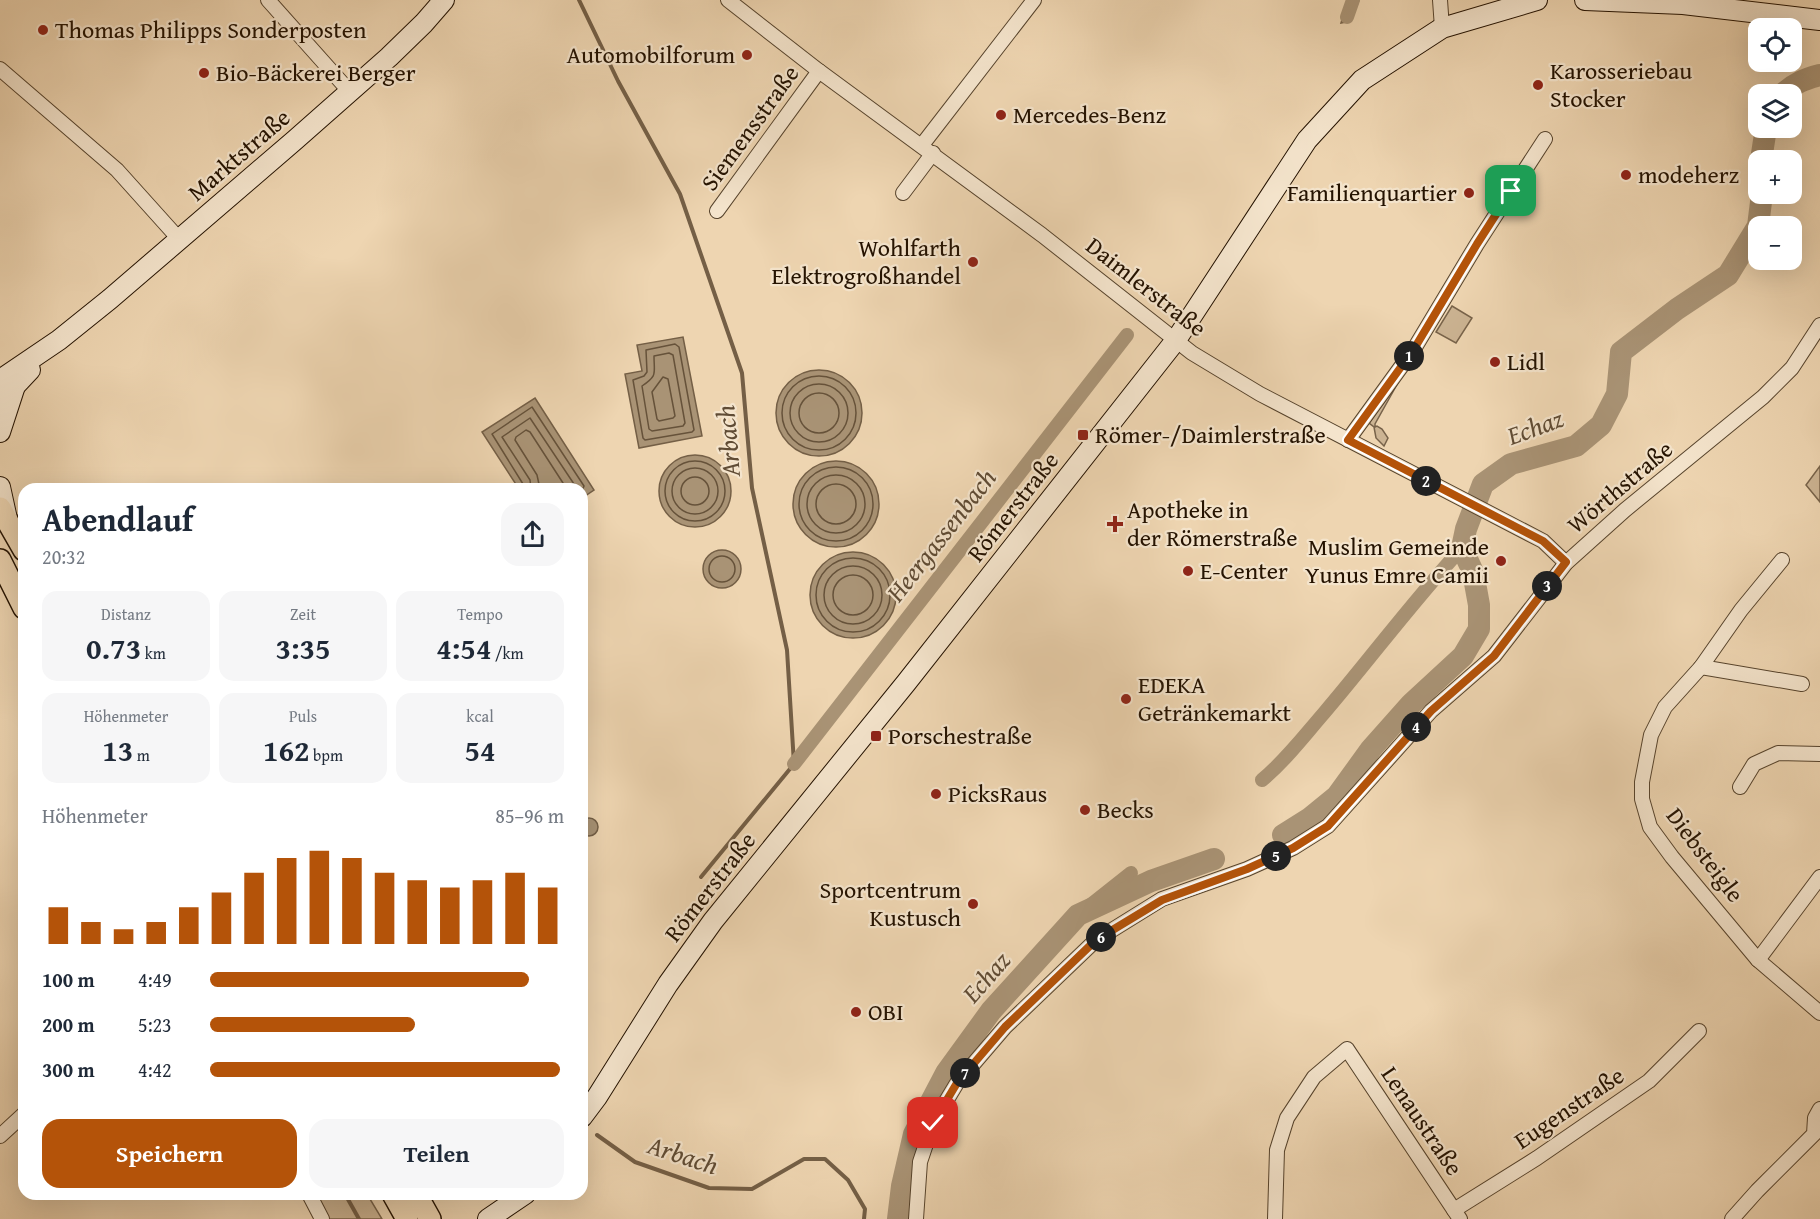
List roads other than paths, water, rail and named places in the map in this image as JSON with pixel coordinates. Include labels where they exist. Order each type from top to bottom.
[{"type":"main road","name":"Marktstraße","points":[[0,402],[8,382],[110,299],[350,92],[424,24],[444,0]]},
{"type":"main road","name":"Römerstraße","points":[[588,1109],[668,984],[713,921],[934,647],[1176,340],[1307,140],[1362,80],[1442,28],[1537,0]]},
{"type":"main road","points":[[1585,0],[1683,4],[1820,20]]},
{"type":"main road","points":[[0,432],[8,382]]},
{"type":"main road","points":[[0,487],[4,513],[18,539]]},
{"type":"main road","points":[[0,560],[18,596]]},
{"type":"main road","points":[[396,1200],[407,1219]]},
{"type":"main road","points":[[420,1200],[431,1219]]},
{"type":"main road","points":[[499,1217],[518,1200]]},
{"type":"street","points":[[268,0],[350,92]]},
{"type":"street","name":"Daimlerstraße","points":[[728,0],[928,149],[1192,353],[1260,394],[1543,541],[1566,562]]},
{"type":"street","points":[[903,193],[928,149],[1034,0]]},
{"type":"street","points":[[1440,0],[1442,28]]},
{"type":"street","points":[[0,69],[117,170],[180,239]]},
{"type":"street","name":"Siemensstraße","points":[[717,211],[819,70]]},
{"type":"street","points":[[1348,440],[1414,349],[1477,244],[1545,139]]},
{"type":"street","name":"Wörthstraße","points":[[916,1219],[920,1162],[933,1123],[957,1083],[1005,1027],[1096,940],[1162,900],[1247,869],[1293,848],[1328,826],[1431,711],[1494,656],[1566,562],[1625,510],[1763,397],[1792,368],[1820,325]]},
{"type":"street","name":"Diebsteigle","points":[[1782,560],[1741,610],[1701,667],[1665,707],[1652,735],[1642,782],[1642,800],[1650,827],[1655,834],[1758,960],[1820,1013]]},
{"type":"street","points":[[1701,667],[1802,684]]},
{"type":"street","points":[[1740,787],[1754,765],[1778,753],[1820,754]]},
{"type":"street","points":[[1758,960],[1820,877]]},
{"type":"street","name":"Eugenstraße","points":[[1457,1214],[1649,1081],[1699,1031]]},
{"type":"street","name":"Lenaustraße","points":[[1275,1219],[1277,1150],[1287,1118],[1314,1077],[1347,1049],[1457,1214]]},
{"type":"street","points":[[1732,1219],[1756,1191],[1817,1134],[1815,1118],[1820,1109]]},
{"type":"street","points":[[0,1136],[18,1120]]},
{"type":"street","points":[[312,1200],[322,1219]]},
{"type":"water","points":[[683,337],[702,436],[639,448],[625,374],[642,371],[637,345]]},
{"type":"water","points":[[819,370],[835,374],[849,383],[858,397],[862,413],[858,429],[849,443],[835,452],[819,456],[803,452],[789,443],[780,429],[776,413],[780,397],[789,383],[803,374]]},
{"type":"water","points":[[535,398],[594,490],[588,494],[588,483],[515,483],[482,432]]},
{"type":"water","points":[[702,455],[721,465],[729,477],[731,491],[729,505],[721,517],[709,525],[688,527],[669,517],[661,505],[659,484],[669,465],[681,457]]},
{"type":"water","points":[[836,461],[852,465],[866,474],[875,488],[879,504],[875,520],[866,534],[852,543],[836,547],[820,543],[806,534],[797,520],[793,504],[797,488],[806,474],[820,465]]},
{"type":"water","points":[[722,550],[735,556],[741,569],[735,582],[722,588],[709,582],[703,569],[709,556]]},
{"type":"water","points":[[853,552],[869,556],[883,565],[892,579],[896,595],[892,611],[883,625],[869,634],[853,638],[837,634],[823,625],[814,611],[810,595],[814,579],[823,565],[837,556]]},
{"type":"water","points":[[588,818],[597,824],[595,833],[588,836]]},
{"type":"waterway","name":"Arbach","points":[[579,0],[618,81],[680,194],[742,373],[752,488],[787,650],[794,764],[701,877]]},
{"type":"waterway","name":"Heergassenbach","points":[[1347,17],[1353,0]]},
{"type":"waterway","name":"Echaz","points":[[1796,84],[1820,75]]},
{"type":"waterway","name":"Echaz","points":[[1763,150],[1764,138]]},
{"type":"waterway","name":"Echaz","points":[[1283,835],[1310,818],[1337,796],[1371,749],[1411,704],[1463,656],[1479,629],[1479,605],[1473,572],[1462,548],[1466,529],[1483,484],[1511,464],[1576,446],[1601,425],[1617,394],[1621,352],[1677,309],[1728,275],[1758,226],[1761,204]]},
{"type":"waterway","name":"Heergassenbach","points":[[794,764],[1127,335]]},
{"type":"waterway","points":[[1262,780],[1302,739],[1462,548]]},
{"type":"waterway","name":"Echaz","points":[[898,1219],[902,1186],[914,1134],[946,1073],[991,1011],[1078,915],[1151,881],[1214,859]]},
{"type":"waterway","points":[[1078,915],[1131,873]]},
{"type":"waterway","name":"Arbach","points":[[597,1135],[635,1162],[709,1188],[752,1189],[804,1159],[825,1159],[848,1180],[865,1209],[864,1219]]},
{"type":"waterway","points":[[348,1200],[359,1219]]},
{"type":"place","name":"Thomas Philipps Sonderposten","points":[[43,30]]},
{"type":"place","name":"Automobilforum","points":[[747,55]]},
{"type":"place","name":"Bio-Bäckerei Berger","points":[[204,73]]},
{"type":"place","name":"Karosseriebau Stocker","points":[[1538,85]]},
{"type":"place","name":"Mercedes-Benz","points":[[1001,115]]},
{"type":"place","name":"modeherz","points":[[1626,175]]},
{"type":"place","name":"Familienquartier","points":[[1469,193]]},
{"type":"place","name":"Wohlfarth Elektrogroßhandel","points":[[973,262]]},
{"type":"place","name":"Lidl","points":[[1495,362]]},
{"type":"place","name":"Römer-/Daimlerstraße","points":[[1083,435]]},
{"type":"place","name":"Apotheke in der Römerstraße","points":[[1115,524]]},
{"type":"place","name":"Muslim Gemeinde Yunus Emre Camii","points":[[1501,561]]},
{"type":"place","name":"E-Center","points":[[1188,571]]},
{"type":"place","name":"EDEKA Getränkemarkt","points":[[1126,699]]},
{"type":"place","name":"Porschestraße","points":[[876,736]]},
{"type":"place","name":"PicksRaus","points":[[936,794]]},
{"type":"place","name":"Becks","points":[[1085,810]]},
{"type":"place","name":"Sportcentrum Kustusch","points":[[973,904]]},
{"type":"place","name":"OBI","points":[[856,1012]]}]
